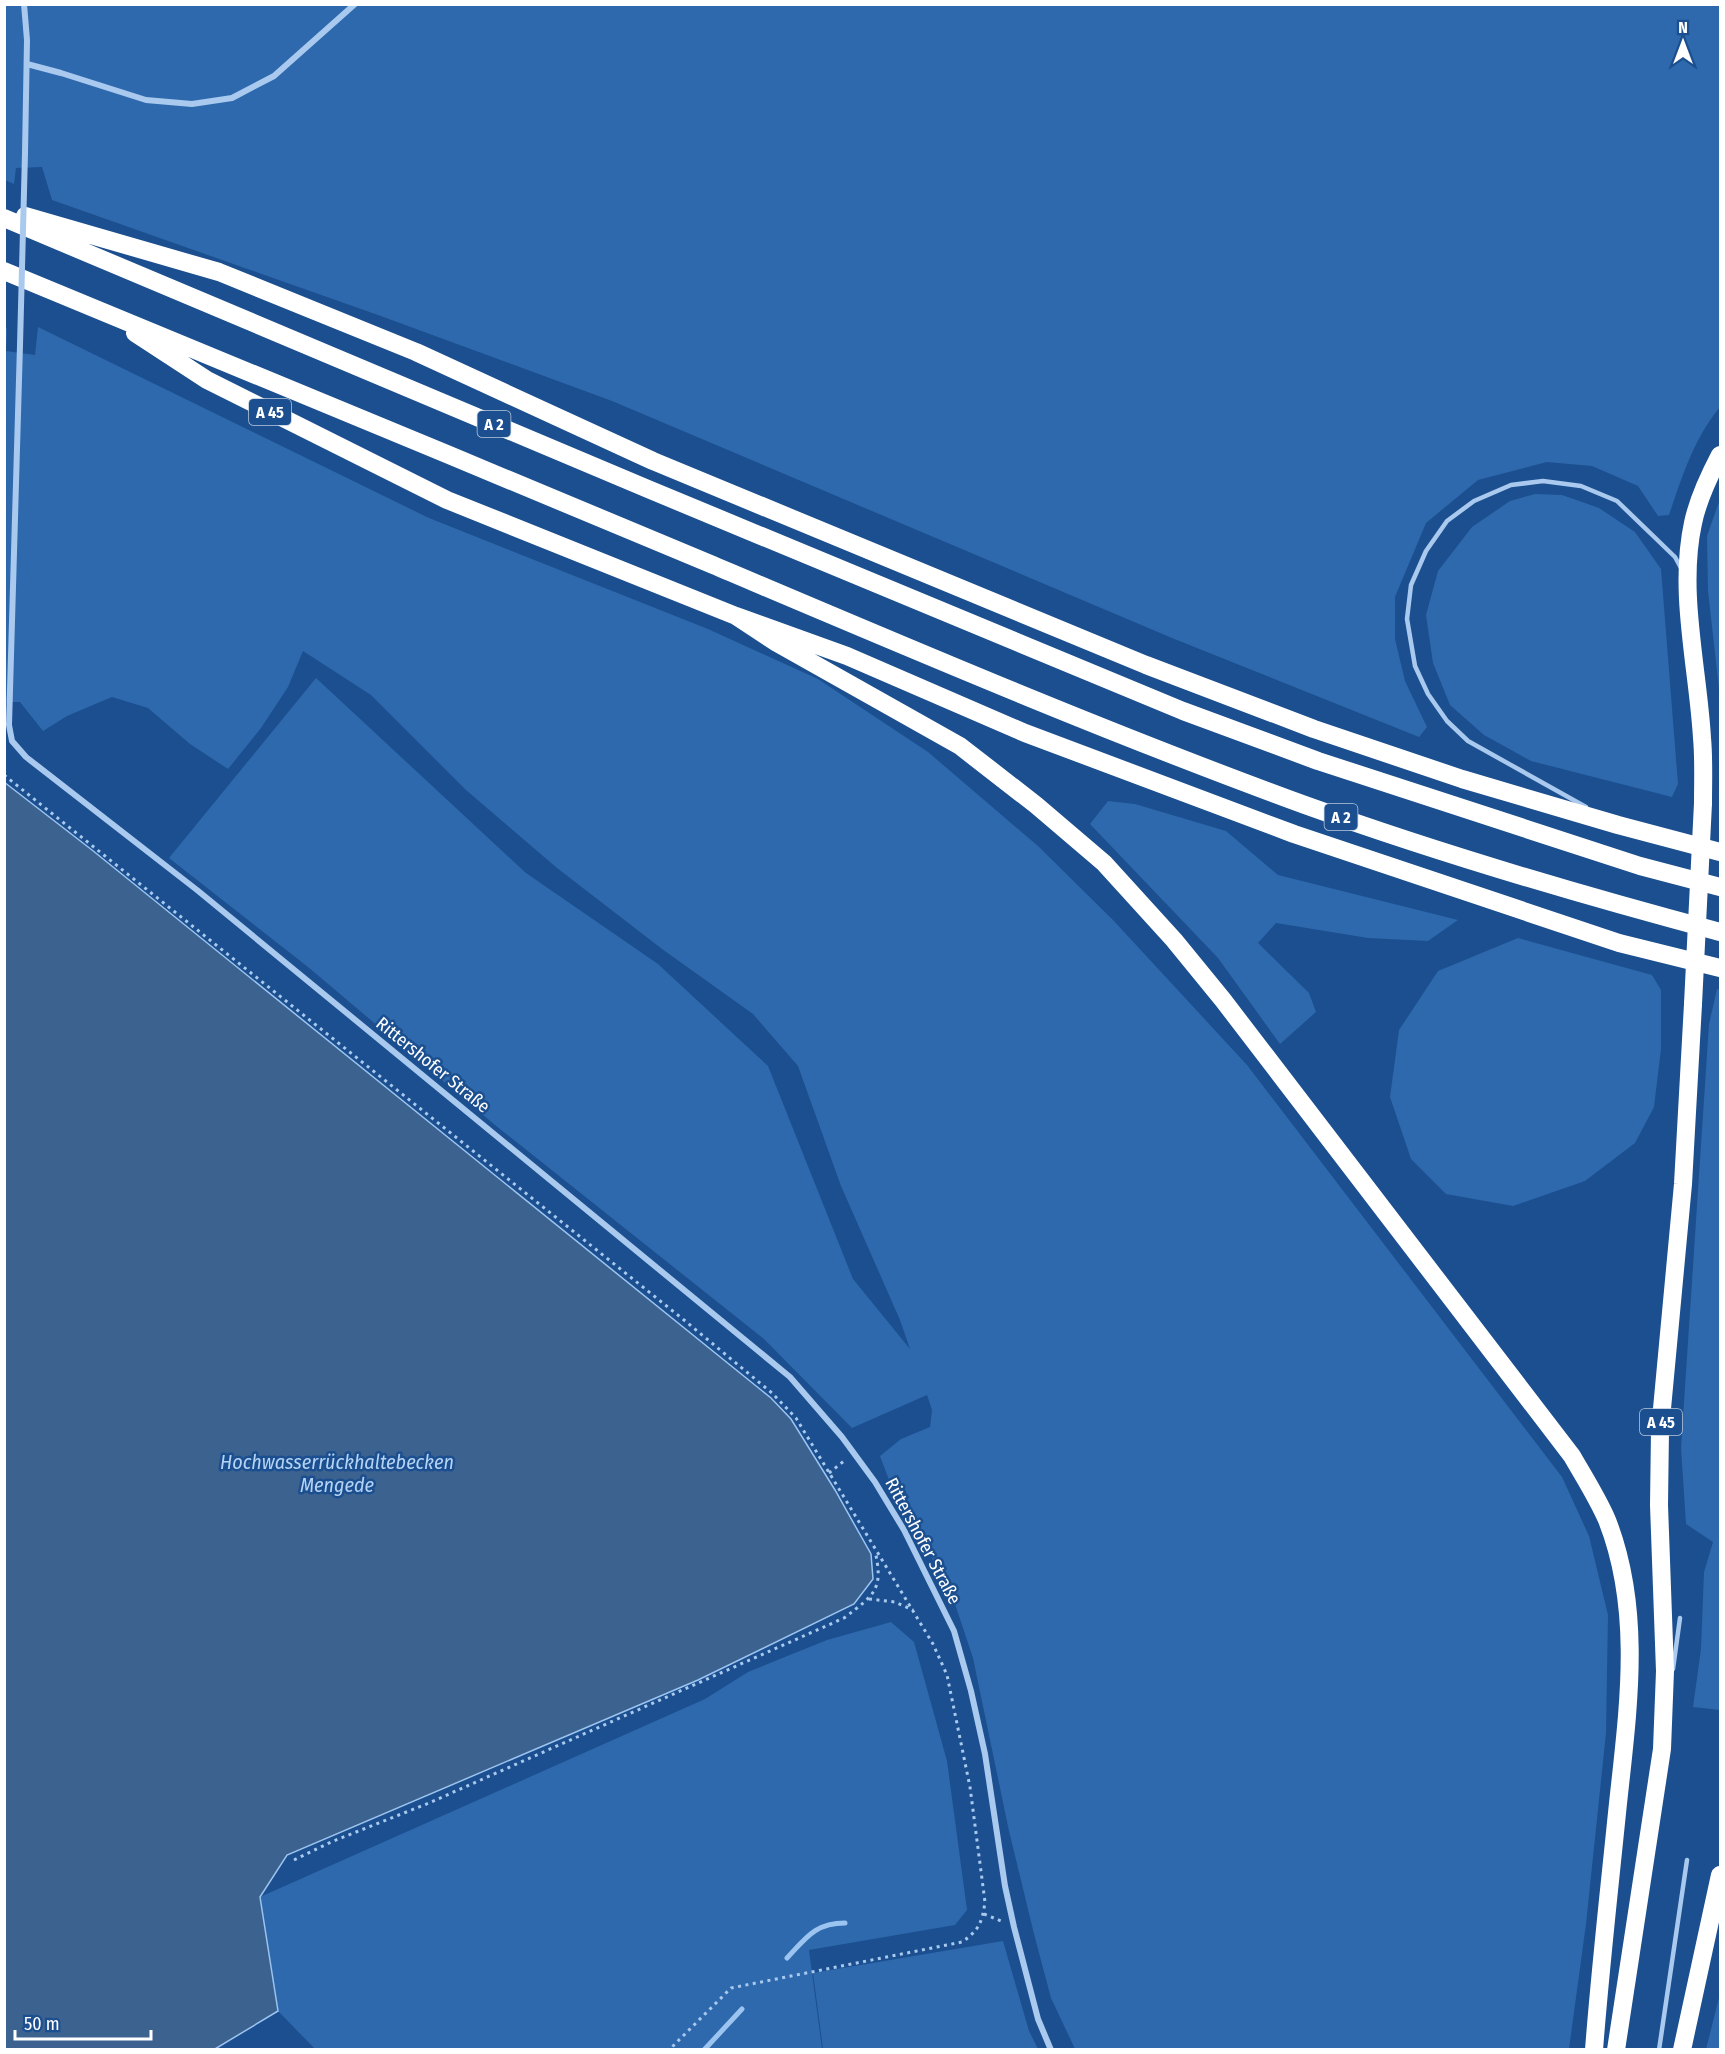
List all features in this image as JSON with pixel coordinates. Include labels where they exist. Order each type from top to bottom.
[{"type":"highway","points":[[4,210],[219,272],[416,352],[653,461],[1146,665],[1314,729],[1462,779],[1720,852]]},
{"type":"highway","name":"A 2","points":[[4,218],[1183,711],[1318,761],[1618,859],[1720,887]]},
{"type":"highway","name":"A 2","points":[[4,271],[298,391],[971,673],[1191,761],[1306,805],[1467,859],[1633,909],[1720,932]]},
{"type":"highway","name":"A 45","points":[[101,311],[207,380],[447,500],[736,616]]},
{"type":"highway","points":[[1689,585],[1688,560],[1693,522],[1706,480],[1720,455]]},
{"type":"highway","name":"A 45","points":[[1616,2049],[1662,1749],[1665,1671],[1659,1505],[1660,1430],[1683,1184],[1703,803],[1702,739],[1689,615],[1689,585]]},
{"type":"highway","points":[[736,616],[847,656],[1025,733],[1294,834],[1619,943],[1720,968]]},
{"type":"highway","points":[[736,616],[777,643],[960,746],[1036,805],[1104,863],[1174,940],[1223,1000],[1572,1456],[1591,1487],[1607,1520],[1617,1554],[1625,1590],[1630,1639],[1627,1717],[1594,2049]]},
{"type":"highway","points":[[1682,2049],[1720,1882]]},
{"type":"street","name":"Rittershofer Straße","points":[[24,4],[27,64],[9,725],[12,741],[26,757],[206,897],[790,1377],[854,1453],[875,1482],[904,1530],[954,1631],[971,1691],[985,1754],[1012,1918],[1038,2019],[1051,2049]]},
{"type":"street","points":[[27,64],[147,100],[192,104],[232,98],[274,76],[354,4]]},
{"type":"lane","points":[[1618,825],[1468,741],[1447,721],[1428,694],[1415,666],[1407,619],[1411,585],[1426,551],[1447,521],[1474,501],[1511,485],[1543,481],[1581,486],[1617,501],[1675,557],[1689,585]]},
{"type":"lane","points":[[1672,1677],[1680,1618]]},
{"type":"lane","points":[[1662,1749],[1670,1689]]},
{"type":"lane","points":[[1659,2049],[1687,1860]]},
{"type":"path","points":[[4,775],[675,1312],[763,1386],[796,1418],[933,1644],[947,1675],[965,1765],[985,1902],[984,1914],[977,1931],[962,1942],[731,1988],[669,2049]]},
{"type":"path","points":[[829,1473],[854,1453]]},
{"type":"path","points":[[294,1860],[331,1842],[429,1803],[844,1618],[869,1599],[878,1583],[879,1568],[873,1546]]},
{"type":"path","points":[[869,1599],[895,1602],[913,1610]]},
{"type":"shaded area","points":[[4,5],[1720,5],[1720,407],[1696,445],[1669,515],[1658,516],[1638,486],[1592,466],[1547,462],[1478,480],[1426,523],[1395,597],[1395,639],[1405,681],[1427,727],[1419,737],[1172,638],[612,401],[378,315],[52,200],[42,167],[16,168],[14,184],[5,180]]},
{"type":"shaded area","points":[[5,326],[7,329],[6,351],[35,355],[38,327],[429,518],[708,629],[818,679],[928,752],[1038,846],[1113,920],[1247,1065],[1562,1477],[1589,1536],[1608,1615],[1606,1733],[1586,1924],[1569,2049],[1075,2049],[1051,1998],[1034,1934],[1009,1831],[973,1658],[954,1601],[889,1480],[880,1456],[901,1439],[930,1427],[932,1410],[927,1395],[852,1428],[764,1339],[495,1125],[308,967],[169,858],[316,678],[526,873],[658,964],[768,1066],[853,1279],[910,1349],[900,1320],[841,1186],[798,1066],[753,1014],[662,949],[557,868],[466,790],[371,695],[303,651],[288,687],[261,728],[228,769],[190,744],[148,708],[112,697],[67,716],[43,731],[20,702],[5,704]]},
{"type":"shaded area","points":[[1535,494],[1562,495],[1599,508],[1635,532],[1661,569],[1678,784],[1672,797],[1531,761],[1484,735],[1450,705],[1433,663],[1426,615],[1438,571],[1472,527],[1510,501]]},
{"type":"shaded area","points":[[1720,499],[1720,796],[1719,689],[1708,591],[1707,536]]},
{"type":"shaded area","points":[[1108,801],[1135,804],[1226,831],[1278,875],[1458,920],[1428,941],[1368,938],[1276,923],[1258,943],[1309,993],[1316,1012],[1280,1044],[1218,958],[1090,824]]},
{"type":"shaded area","points":[[1518,938],[1652,975],[1661,990],[1661,1049],[1654,1107],[1635,1143],[1585,1181],[1513,1206],[1446,1194],[1411,1159],[1390,1097],[1399,1030],[1438,971]]},
{"type":"shaded area","points":[[1717,989],[1720,990],[1720,1710],[1693,1707],[1701,1649],[1704,1572],[1713,1542],[1686,1524],[1681,1448],[1709,1024]]},
{"type":"shaded area","points":[[891,1622],[914,1642],[947,1761],[967,1910],[955,1925],[809,1950],[822,2049],[316,2050],[278,2011],[260,1897],[705,1699],[748,1672],[827,1640]]},
{"type":"shaded area","points":[[1003,1941],[1029,2031],[1038,2049],[823,2049],[813,1973]]},
{"type":"shaded area","points":[[1720,1994],[1720,2049],[1706,2049]]},
{"type":"water","name":"Hochwasserrückhaltebecken Mengede","points":[[4,782],[92,850],[771,1398],[791,1419],[871,1554],[873,1579],[854,1604],[698,1680],[287,1855],[260,1897],[278,2011],[215,2049],[5,2049]]},
{"type":"waterway","points":[[787,1958],[818,1929],[845,1923]]},
{"type":"waterway","points":[[704,2050],[742,2009]]}]
